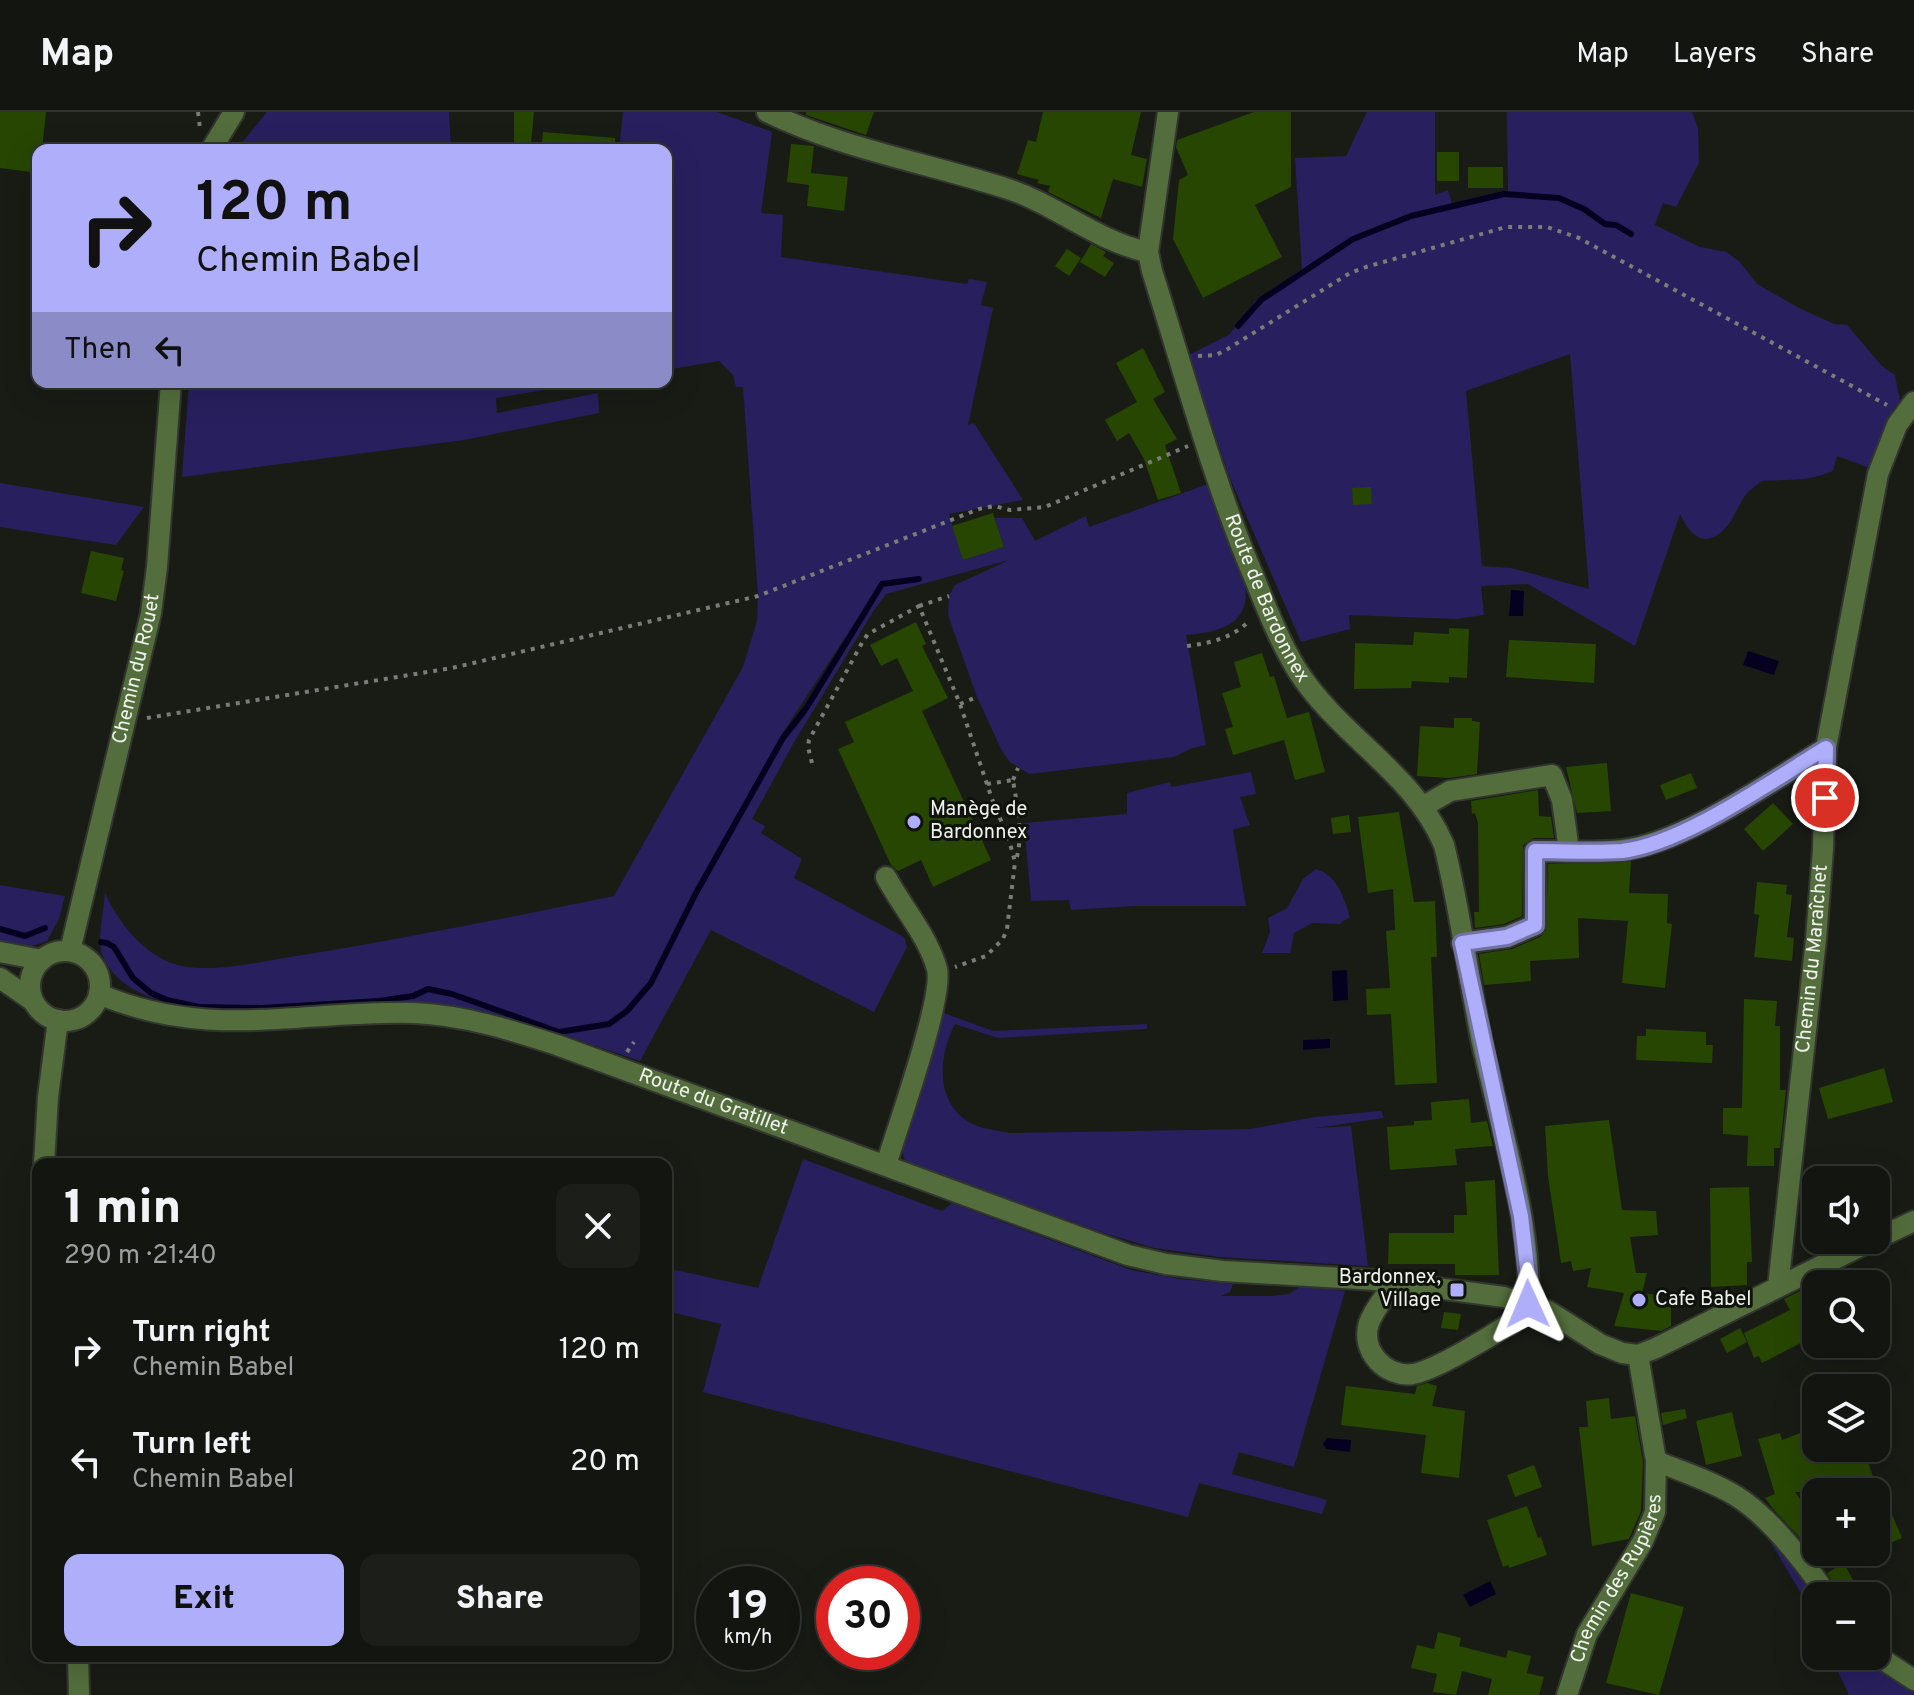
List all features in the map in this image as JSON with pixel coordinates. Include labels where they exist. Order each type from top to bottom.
[{"type":"street","points":[[215,144],[234,112]]},
{"type":"street","points":[[767,112],[816,132],[1010,189],[1120,244],[1148,252],[1168,112]]},
{"type":"street","name":"Route de Bardonnex","points":[[1148,252],[1221,496],[1285,649],[1311,690],[1424,806],[1444,845],[1521,1216],[1529,1285],[1528,1304]]},
{"type":"street","name":"Chemin du Rouet","points":[[70,951],[151,613],[171,388]]},
{"type":"street","name":"Chemin du Maraîchet","points":[[1778,1287],[1815,953],[1823,849],[1826,748],[1878,474],[1889,442],[1908,408]]},
{"type":"street","points":[[1462,943],[1507,937],[1535,925],[1535,851],[1621,851],[1651,844],[1706,820],[1826,748]]},
{"type":"street","points":[[1424,806],[1450,791],[1552,775],[1562,800],[1569,851]]},
{"type":"street","points":[[886,877],[931,953],[938,973],[934,1008],[886,1165]]},
{"type":"street","points":[[0,978],[33,1001],[44,1014],[69,1021],[86,1014],[99,994],[99,977],[93,965],[83,956],[70,951],[56,952],[36,967],[30,981],[33,1001]]},
{"type":"street","points":[[0,952],[42,960]]},
{"type":"street","name":"Route du Gratillet","points":[[99,994],[143,1011],[208,1021],[416,1013],[496,1025],[1128,1255],[1166,1264],[1223,1271],[1396,1282],[1504,1297],[1563,1318],[1611,1350],[1638,1355]]},
{"type":"street","points":[[44,1158],[58,1020]]},
{"type":"street","points":[[1890,1232],[1914,1221]]},
{"type":"street","points":[[1638,1355],[1844,1254]]},
{"type":"street","points":[[1396,1282],[1379,1305],[1367,1334],[1379,1362],[1388,1370],[1400,1374],[1426,1371],[1441,1364],[1511,1323],[1528,1304]]},
{"type":"street","name":"Chemin des Rupières","points":[[1567,1695],[1587,1634],[1650,1529],[1656,1500],[1656,1461],[1638,1355]]},
{"type":"street","points":[[1656,1461],[1742,1500],[1805,1563],[1818,1582]]},
{"type":"street","points":[[78,1662],[79,1695]]},
{"type":"street","points":[[1890,1664],[1914,1680]]},
{"type":"path","points":[[1177,353],[1210,356],[1226,350],[1350,273],[1366,267],[1494,229],[1532,226],[1559,230],[1579,238],[1908,408]]},
{"type":"path","points":[[150,718],[468,665],[758,596],[979,509],[994,506],[1010,510],[1029,509],[1062,501],[1204,438]]},
{"type":"path","points":[[812,763],[809,740],[868,634],[919,606],[949,596]]},
{"type":"path","points":[[1187,646],[1215,642],[1235,633],[1265,603]]},
{"type":"path","points":[[919,606],[960,704],[1015,862]]},
{"type":"path","points":[[960,704],[977,697]]},
{"type":"path","points":[[938,973],[976,962],[999,945],[1007,929],[1015,862],[1020,846],[1013,780],[1018,768]]},
{"type":"path","points":[[987,784],[1013,780]]},
{"type":"shaded area","points":[[267,112],[449,112],[451,144],[241,144]]},
{"type":"shaded area","points":[[623,112],[717,112],[772,132],[761,213],[783,215],[781,257],[967,284],[969,279],[987,282],[981,305],[993,308],[968,425],[974,423],[1023,500],[949,514],[963,560],[1004,547],[995,518],[1022,518],[1035,541],[1086,516],[1089,527],[1208,484],[1245,585],[1246,599],[1238,618],[1230,624],[1210,632],[1186,635],[1206,745],[1174,757],[1029,774],[1010,762],[977,697],[948,615],[949,596],[955,585],[1009,560],[886,594],[793,744],[752,819],[765,826],[761,833],[802,859],[794,878],[904,937],[907,947],[874,1012],[711,930],[640,1061],[536,1026],[456,1007],[394,1004],[301,1010],[201,1008],[157,1000],[123,982],[102,954],[100,933],[105,893],[126,928],[146,948],[169,962],[196,968],[259,963],[381,942],[614,896],[743,667],[757,621],[758,596],[743,387],[736,387],[733,375],[719,361],[672,369],[672,144],[620,144]],"holes":[[[867,604],[871,608],[804,717],[786,739],[780,737]]]},
{"type":"shaded area","points":[[1367,112],[1435,112],[1435,195],[1448,190],[1452,204],[1508,191],[1507,112],[1692,112],[1698,128],[1699,163],[1676,207],[1663,203],[1655,225],[1700,247],[1726,252],[1739,261],[1757,284],[1834,324],[1847,325],[1882,366],[1895,375],[1900,401],[1893,409],[1872,469],[1837,456],[1833,471],[1824,475],[1762,481],[1747,493],[1727,526],[1712,538],[1699,538],[1680,514],[1635,646],[1528,584],[1481,586],[1484,615],[1456,619],[1349,615],[1350,629],[1301,642],[1229,476],[1189,355],[1230,334],[1255,301],[1302,269],[1295,158],[1346,156]],"holes":[[[1570,354],[1589,589],[1511,568],[1482,566],[1466,391]]]},
{"type":"shaded area","points":[[189,388],[557,388],[496,398],[497,413],[598,393],[599,413],[464,440],[182,477]]},
{"type":"shaded area","points":[[0,483],[144,507],[116,545],[0,527]]},
{"type":"shaded area","points":[[1511,590],[1524,591],[1523,616],[1509,616]]},
{"type":"shaded area","points":[[1748,651],[1779,661],[1774,675],[1743,665]]},
{"type":"shaded area","points":[[1251,772],[1256,794],[1240,797],[1250,825],[1233,830],[1246,906],[1134,906],[1071,910],[1069,900],[1031,901],[1024,823],[1127,814],[1127,793],[1170,782],[1171,787]]},
{"type":"shaded area","points":[[1316,869],[1334,882],[1350,917],[1339,924],[1312,923],[1294,933],[1290,953],[1262,953],[1270,932],[1268,918],[1287,908],[1303,879]]},
{"type":"shaded area","points":[[0,885],[65,896],[59,919],[47,941],[26,948],[0,942]]},
{"type":"shaded area","points":[[1347,970],[1348,1000],[1333,1001],[1332,971]]},
{"type":"shaded area","points":[[941,1012],[993,1031],[1147,1024],[1147,1029],[998,1038],[955,1024],[943,1068],[947,1097],[965,1119],[988,1129],[1011,1133],[1250,1129],[1315,1117],[1381,1111],[1384,1118],[1315,1128],[1351,1126],[1368,1266],[1219,1257],[1154,1248],[911,1164],[904,1159],[902,1145]]},
{"type":"shaded area","points":[[1330,1039],[1330,1048],[1303,1050],[1303,1040]]},
{"type":"shaded area","points":[[803,1159],[942,1211],[952,1203],[1131,1270],[1233,1284],[1230,1292],[1221,1296],[1289,1294],[1301,1286],[1345,1291],[1294,1467],[1239,1452],[1232,1474],[1327,1500],[1322,1514],[1199,1483],[1188,1517],[703,1392],[721,1324],[672,1312],[672,1269],[758,1288]]},
{"type":"shaded area","points":[[1327,1438],[1351,1440],[1350,1452],[1326,1449],[1323,1444]]},
{"type":"shaded area","points":[[1775,1540],[1806,1582],[1802,1582],[1802,1595],[1801,1593],[1772,1545]]},
{"type":"shaded area","points":[[1490,1581],[1496,1594],[1470,1607],[1463,1595]]},
{"type":"shaded area","points":[[1837,1670],[1890,1670],[1914,1686],[1914,1695],[1849,1695]]},
{"type":"building","points":[[0,112],[46,112],[43,144],[32,144],[32,172],[0,168]]},
{"type":"building","points":[[514,112],[534,112],[531,144],[514,143]]},
{"type":"building","points":[[806,112],[874,112],[866,135],[806,115]]},
{"type":"building","points":[[1043,112],[1141,112],[1131,155],[1147,159],[1142,187],[1113,179],[1101,218],[1048,192],[1050,186],[1037,183],[1039,180],[1017,174],[1028,140],[1036,142]]},
{"type":"building","points":[[1254,112],[1291,112],[1291,187],[1255,205],[1282,257],[1203,298],[1173,239],[1179,180],[1188,175],[1176,147],[1177,140]]},
{"type":"building","points":[[543,132],[615,138],[615,144],[542,144]]},
{"type":"building","points":[[791,144],[814,146],[811,173],[848,177],[844,211],[807,206],[809,185],[787,182]]},
{"type":"building","points":[[1437,152],[1459,152],[1459,181],[1437,181]]},
{"type":"building","points":[[1468,167],[1503,167],[1503,188],[1468,188]]},
{"type":"building","points":[[1091,244],[1106,252],[1103,256],[1114,263],[1105,277],[1080,262]]},
{"type":"building","points":[[1067,249],[1081,258],[1069,276],[1055,266]]},
{"type":"building","points":[[1143,348],[1165,392],[1153,399],[1177,439],[1165,445],[1181,493],[1158,500],[1144,459],[1129,433],[1117,441],[1105,420],[1137,402],[1116,363]]},
{"type":"building","points":[[1371,487],[1372,504],[1353,505],[1352,488]]},
{"type":"building","points":[[993,513],[1004,547],[963,560],[952,526]]},
{"type":"building","points":[[91,551],[124,558],[116,601],[81,593]]},
{"type":"building","points":[[916,622],[926,644],[922,646],[948,698],[922,711],[991,860],[933,887],[921,860],[898,871],[891,865],[838,749],[854,742],[845,722],[913,691],[897,658],[881,666],[870,645]]},
{"type":"building","points":[[1449,628],[1469,629],[1467,678],[1449,677],[1449,683],[1412,681],[1411,688],[1354,689],[1355,643],[1413,645],[1414,632],[1449,634]]},
{"type":"building","points":[[1509,640],[1596,644],[1594,683],[1506,677]]},
{"type":"building","points":[[1262,653],[1270,677],[1274,676],[1287,718],[1309,712],[1325,772],[1295,780],[1284,740],[1233,755],[1225,729],[1233,727],[1222,693],[1241,687],[1234,662]]},
{"type":"building","points":[[1454,718],[1472,718],[1472,721],[1480,722],[1477,774],[1449,778],[1417,776],[1420,726],[1454,728]]},
{"type":"building","points":[[1607,763],[1611,811],[1577,813],[1566,767]]},
{"type":"building","points":[[1691,773],[1697,788],[1666,800],[1660,785]]},
{"type":"building","points":[[1538,790],[1539,816],[1551,817],[1554,838],[1534,838],[1523,845],[1522,916],[1504,924],[1475,928],[1474,912],[1479,912],[1478,823],[1475,813],[1472,814],[1471,801]]},
{"type":"building","points":[[1773,803],[1793,824],[1763,851],[1744,829]]},
{"type":"building","points":[[1399,812],[1414,902],[1435,901],[1437,957],[1431,957],[1437,1083],[1395,1085],[1391,1014],[1367,1015],[1366,989],[1390,988],[1386,931],[1395,930],[1393,889],[1368,893],[1358,817]]},
{"type":"building","points":[[1349,815],[1351,832],[1333,834],[1331,818]]},
{"type":"building","points":[[1631,861],[1629,893],[1668,894],[1667,923],[1672,924],[1665,988],[1622,983],[1628,921],[1578,918],[1579,958],[1530,961],[1531,981],[1484,985],[1479,954],[1512,949],[1540,937],[1546,931],[1548,864]]},
{"type":"building","points":[[1757,882],[1787,885],[1786,894],[1792,895],[1787,937],[1794,938],[1792,961],[1754,957],[1759,915],[1754,914]]},
{"type":"building","points":[[1744,999],[1777,1001],[1775,1026],[1780,1026],[1780,1090],[1786,1090],[1780,1148],[1774,1148],[1774,1166],[1747,1166],[1748,1136],[1723,1134],[1723,1108],[1742,1108]]},
{"type":"building","points":[[1646,1029],[1706,1032],[1706,1045],[1713,1045],[1712,1063],[1636,1060],[1637,1036],[1646,1036]]},
{"type":"building","points":[[1884,1068],[1893,1102],[1828,1119],[1819,1088]]},
{"type":"building","points":[[1469,1099],[1471,1123],[1487,1121],[1493,1146],[1455,1149],[1457,1165],[1390,1170],[1387,1127],[1432,1120],[1431,1102]]},
{"type":"building","points":[[1609,1120],[1622,1210],[1656,1211],[1658,1235],[1630,1237],[1636,1273],[1647,1273],[1642,1293],[1657,1295],[1657,1306],[1671,1307],[1671,1326],[1661,1331],[1614,1326],[1624,1293],[1587,1287],[1591,1268],[1573,1271],[1571,1261],[1561,1263],[1548,1176],[1545,1126]]},
{"type":"building","points":[[1495,1180],[1499,1275],[1455,1275],[1455,1264],[1388,1264],[1389,1233],[1454,1233],[1454,1215],[1467,1215],[1465,1182]]},
{"type":"building","points":[[1749,1187],[1752,1262],[1747,1262],[1747,1285],[1711,1287],[1710,1188]]},
{"type":"building","points":[[1802,1290],[1802,1342],[1762,1363],[1759,1356],[1754,1358],[1744,1333],[1790,1310],[1784,1299]]},
{"type":"building","points":[[1444,1312],[1461,1314],[1458,1330],[1441,1328]]},
{"type":"building","points":[[1740,1328],[1747,1342],[1727,1353],[1720,1339]]},
{"type":"building","points":[[1427,1383],[1437,1386],[1432,1406],[1465,1411],[1459,1478],[1421,1473],[1426,1435],[1341,1425],[1346,1386],[1415,1394],[1417,1386]]},
{"type":"building","points":[[1609,1398],[1611,1419],[1635,1416],[1643,1462],[1641,1511],[1629,1539],[1592,1546],[1579,1427],[1588,1427],[1586,1401]]},
{"type":"building","points":[[1685,1409],[1687,1418],[1663,1425],[1661,1413]]},
{"type":"building","points":[[1732,1412],[1742,1456],[1706,1465],[1696,1421]]},
{"type":"building","points":[[1802,1432],[1802,1462],[1868,1462],[1874,1478],[1802,1478],[1802,1492],[1795,1492],[1802,1502],[1801,1539],[1765,1498],[1775,1494],[1758,1439],[1780,1433],[1782,1440]]},
{"type":"building","points":[[1534,1465],[1542,1487],[1515,1497],[1507,1475]]},
{"type":"building","points":[[1527,1506],[1547,1555],[1509,1568],[1508,1565],[1503,1567],[1487,1520]]},
{"type":"building","points":[[1890,1510],[1902,1538],[1890,1543]]},
{"type":"building","points":[[1846,1566],[1854,1582],[1833,1582],[1827,1573]]},
{"type":"building","points":[[1631,1593],[1684,1607],[1659,1695],[1606,1683]]},
{"type":"building","points":[[1438,1632],[1461,1638],[1459,1646],[1490,1654],[1506,1658],[1508,1650],[1531,1656],[1527,1673],[1544,1677],[1539,1695],[1488,1695],[1492,1679],[1462,1671],[1456,1695],[1433,1692],[1437,1674],[1411,1668],[1417,1645],[1434,1649]]},
{"type":"waterway","points":[[1238,326],[1261,300],[1353,239],[1411,216],[1504,194],[1559,198],[1584,209],[1605,224],[1616,225],[1631,234]]},
{"type":"waterway","points":[[101,942],[114,947],[133,978],[151,993],[199,1007],[262,1008],[379,1001],[413,996],[428,989],[452,994],[559,1032],[609,1024],[627,1011],[651,983],[696,893],[783,738],[807,707],[882,584],[919,579]]},
{"type":"waterway","points":[[0,929],[25,936],[45,928]]},
{"type":"place","name":"Manège de Bardonnex","points":[[914,822]]},
{"type":"place","name":"Bardonnex, Village","points":[[1457,1290]]},
{"type":"place","name":"Cafe Babel","points":[[1639,1300]]},
{"type":"route","points":[[1528,1304],[1529,1285],[1521,1216],[1462,943],[1507,937],[1535,925],[1535,851],[1621,851],[1651,844],[1706,820],[1826,748],[1825,798]]}]
